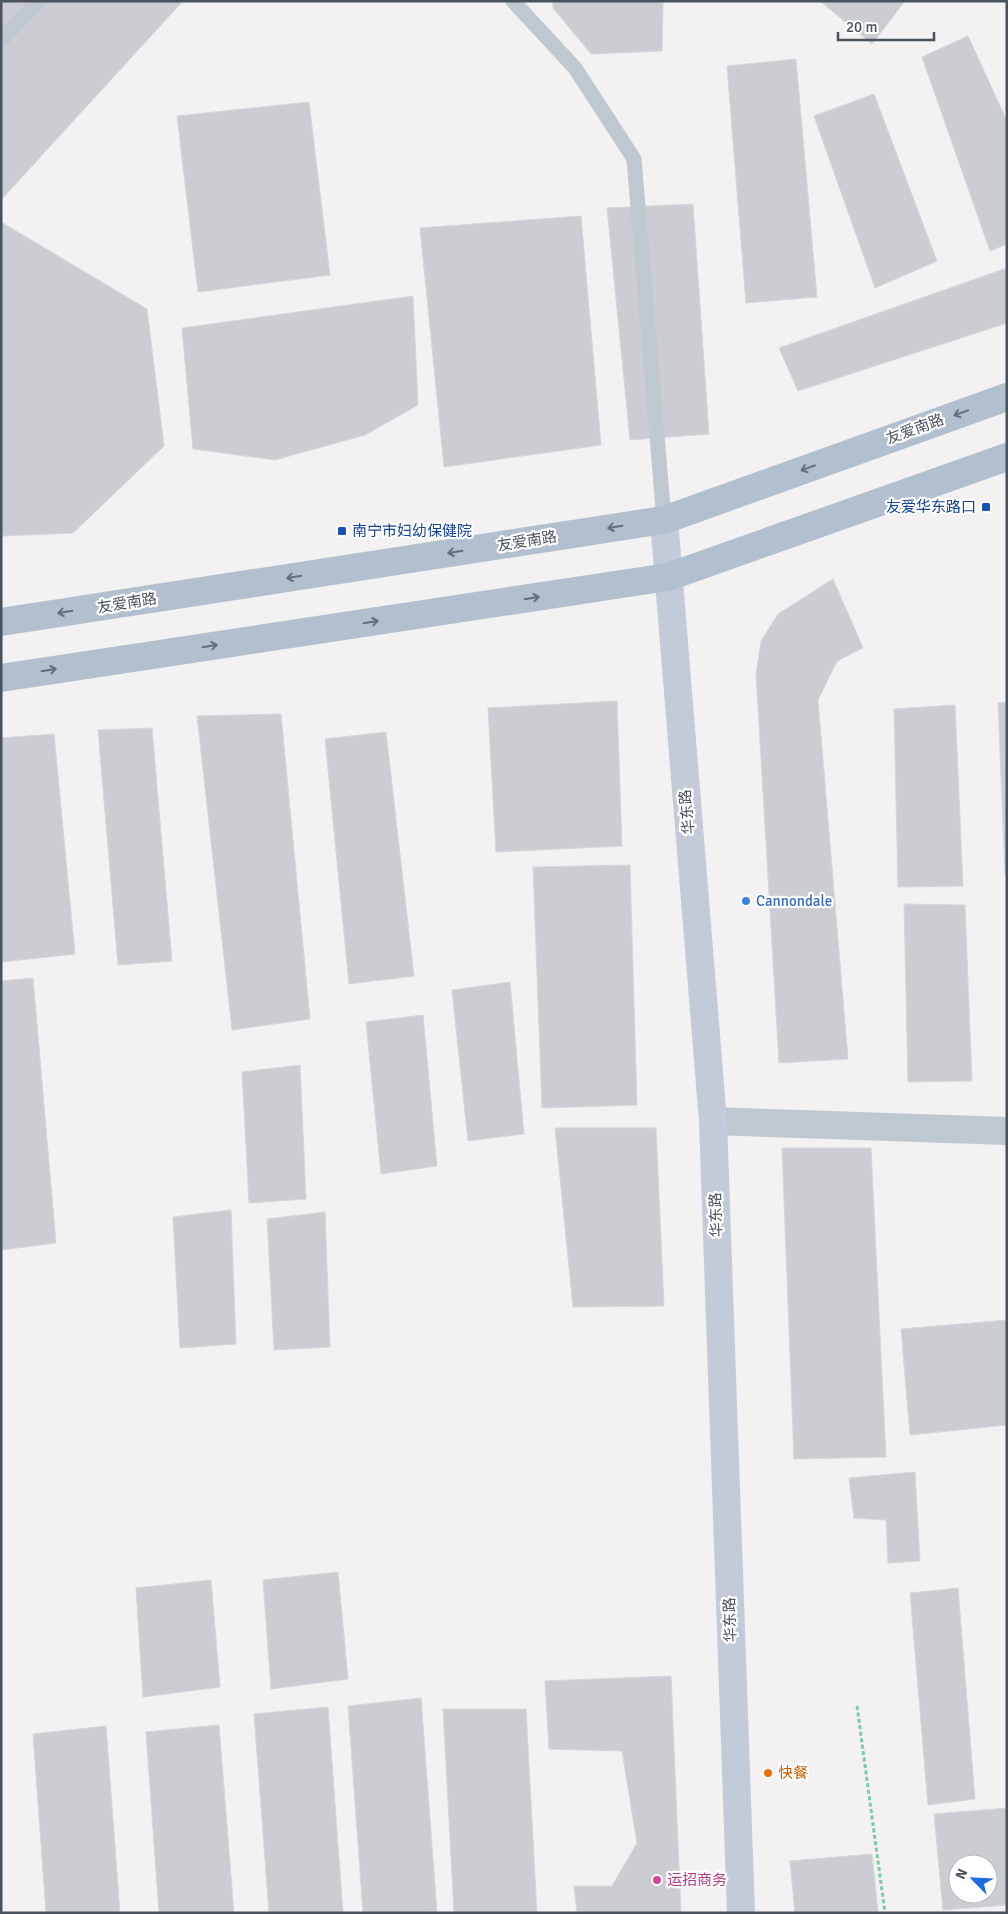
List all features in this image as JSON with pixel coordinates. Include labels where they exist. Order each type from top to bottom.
[{"type":"main road","name":"友爱南路","points":[[1,622],[664,520],[1007,396]]},
{"type":"main road","points":[[1,678],[668,577],[1007,457]]},
{"type":"street","name":"华东路","points":[[664,520],[713,1121],[741,1913]]},
{"type":"street","points":[[713,1121],[1007,1131]]},
{"type":"lane","points":[[1,40],[39,1]]},
{"type":"lane","points":[[513,1],[575,68],[634,159],[664,520]]},
{"type":"path","points":[[857,1706],[885,1913]]},
{"type":"building","points":[[1,1],[183,1],[1,200]]},
{"type":"building","points":[[553,1],[663,1],[662,51],[591,54],[553,8]]},
{"type":"building","points":[[820,1],[905,1],[872,44]]},
{"type":"building","points":[[968,36],[1007,121],[1007,244],[990,251],[922,57]]},
{"type":"building","points":[[796,59],[817,297],[746,303],[727,66]]},
{"type":"building","points":[[874,94],[937,261],[875,288],[814,116]]},
{"type":"building","points":[[309,102],[330,275],[198,292],[177,116]]},
{"type":"building","points":[[693,204],[709,434],[630,440],[607,208]]},
{"type":"building","points":[[581,216],[601,445],[444,467],[420,228]]},
{"type":"building","points":[[1,222],[147,309],[164,446],[73,533],[1,536]]},
{"type":"building","points":[[1007,268],[1007,323],[798,391],[779,348]]},
{"type":"building","points":[[413,296],[418,405],[365,435],[275,460],[193,449],[182,328]]},
{"type":"building","points":[[833,579],[863,648],[837,661],[818,700],[848,1059],[779,1063],[756,674],[761,641],[778,614]]},
{"type":"building","points":[[617,701],[622,846],[496,852],[488,708]]},
{"type":"building","points":[[1007,702],[1007,874],[1005,874],[998,703]]},
{"type":"building","points":[[955,705],[963,886],[898,887],[894,709]]},
{"type":"building","points":[[281,714],[310,1019],[232,1030],[197,716]]},
{"type":"building","points":[[152,728],[172,961],[118,965],[98,730]]},
{"type":"building","points":[[386,732],[414,976],[349,984],[325,739]]},
{"type":"building","points":[[54,734],[75,954],[1,962],[1,738]]},
{"type":"building","points":[[630,865],[637,1105],[542,1108],[533,867]]},
{"type":"building","points":[[904,904],[965,905],[972,1081],[908,1082]]},
{"type":"building","points":[[33,978],[56,1243],[1,1250],[1,981]]},
{"type":"building","points":[[510,982],[524,1134],[468,1141],[452,990]]},
{"type":"building","points":[[423,1015],[437,1166],[381,1174],[366,1022]]},
{"type":"building","points":[[300,1065],[306,1199],[249,1203],[242,1072]]},
{"type":"building","points":[[555,1128],[656,1128],[664,1306],[573,1307]]},
{"type":"building","points":[[782,1148],[871,1148],[886,1457],[794,1459]]},
{"type":"building","points":[[231,1210],[236,1344],[180,1348],[173,1217]]},
{"type":"building","points":[[325,1212],[330,1347],[274,1350],[267,1219]]},
{"type":"building","points":[[1007,1320],[1007,1425],[910,1435],[901,1329]]},
{"type":"building","points":[[915,1472],[920,1561],[888,1563],[886,1520],[854,1518],[849,1478]]},
{"type":"building","points":[[338,1572],[348,1679],[271,1689],[263,1580]]},
{"type":"building","points":[[211,1580],[220,1687],[143,1697],[136,1588]]},
{"type":"building","points":[[958,1588],[975,1799],[928,1805],[910,1593]]},
{"type":"building","points":[[671,1676],[681,1913],[577,1913],[574,1886],[612,1886],[637,1843],[622,1751],[549,1749],[545,1681]]},
{"type":"building","points":[[421,1698],[437,1912],[363,1913],[348,1706]]},
{"type":"building","points":[[328,1707],[343,1913],[269,1913],[254,1714]]},
{"type":"building","points":[[443,1709],[526,1709],[537,1913],[454,1913]]},
{"type":"building","points":[[219,1725],[234,1913],[159,1913],[146,1732]]},
{"type":"building","points":[[106,1726],[120,1913],[46,1913],[33,1734]]},
{"type":"building","points":[[1007,1808],[1007,1905],[943,1910],[934,1814]]},
{"type":"building","points":[[872,1854],[878,1913],[795,1913],[790,1861]]},
{"type":"place","name":"友爱华东路口","points":[[986,507]]},
{"type":"place","name":"南宁市妇幼保健院","points":[[342,531]]},
{"type":"place","name":"Cannondale","points":[[746,901]]},
{"type":"place","name":"快餐","points":[[768,1773]]},
{"type":"place","name":"运招商务","points":[[657,1880]]}]
